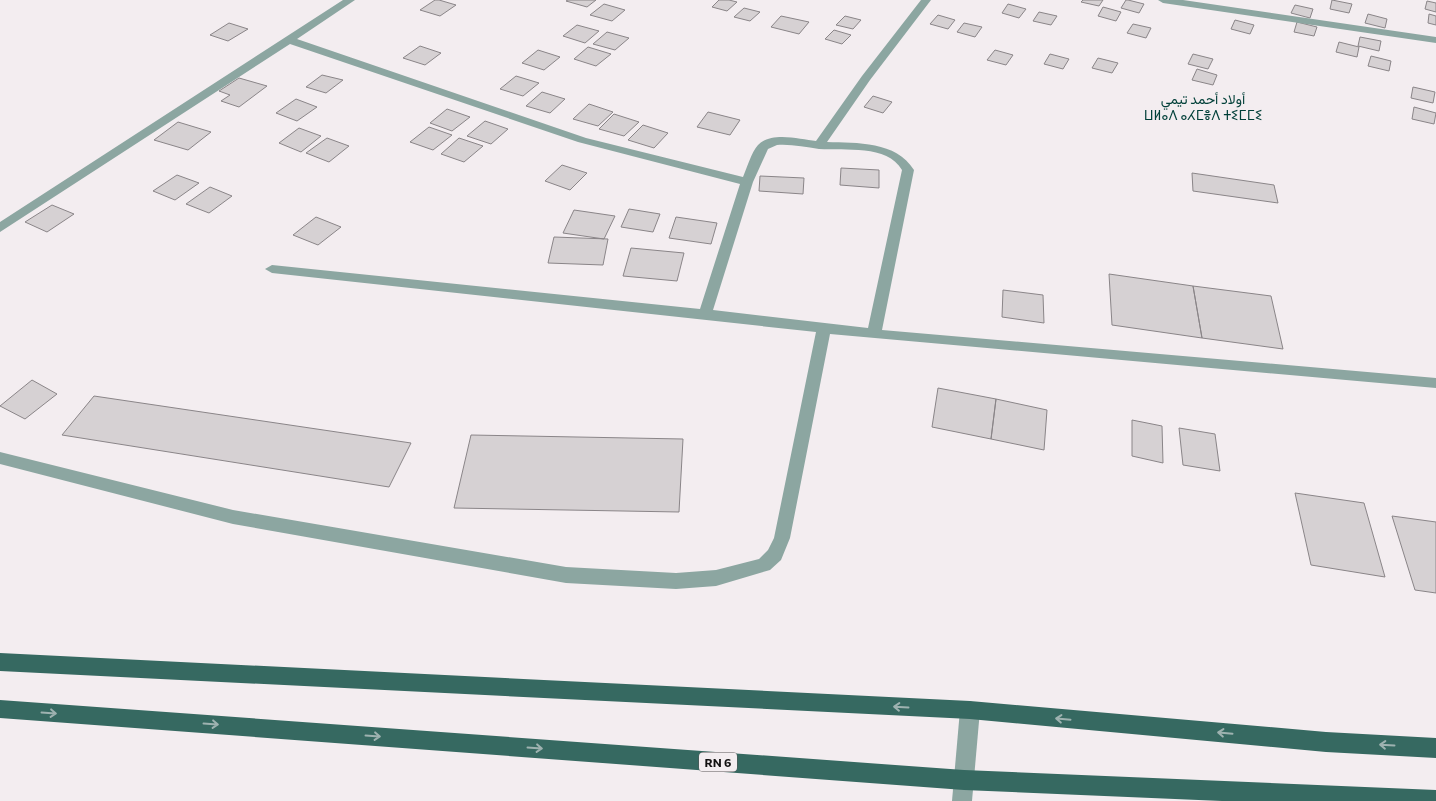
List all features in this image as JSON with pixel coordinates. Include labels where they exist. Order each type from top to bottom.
[{"type":"main road","points":[[0,662],[970,710],[1326,742],[1436,748]]},
{"type":"main road","name":"RN 6","points":[[0,709],[964,780],[1436,800]]},
{"type":"street","points":[[0,228],[350,0]]},
{"type":"street","points":[[819,145],[866,78],[926,0]]},
{"type":"street","points":[[1163,0],[1436,40]]},
{"type":"street","points":[[1243,0],[1243,12]]},
{"type":"street","points":[[290,40],[582,140],[747,182]]},
{"type":"street","points":[[705,314],[747,182],[763,147],[767,144],[786,141],[860,148],[894,154],[903,160],[908,170],[874,334]]},
{"type":"street","points":[[272,269],[705,314],[874,334],[1436,383]]},
{"type":"street","points":[[0,458],[233,518],[566,576],[676,581],[716,578],[764,565],[775,555],[782,538],[824,328]]},
{"type":"street","points":[[962,801],[970,710]]},
{"type":"building","points":[[435,0],[456,5],[440,16],[420,10]]},
{"type":"building","points":[[596,0],[587,7],[566,1]]},
{"type":"building","points":[[719,0],[737,2],[727,11],[712,7]]},
{"type":"building","points":[[1083,0],[1103,0],[1099,6],[1081,2]]},
{"type":"building","points":[[1126,0],[1144,4],[1139,13],[1121,8]]},
{"type":"building","points":[[1332,0],[1352,4],[1349,13],[1330,9]]},
{"type":"building","points":[[1427,1],[1436,3],[1436,12],[1425,9]]},
{"type":"building","points":[[604,4],[625,10],[612,21],[590,15]]},
{"type":"building","points":[[1008,4],[1026,9],[1019,18],[1002,13]]},
{"type":"building","points":[[1295,5],[1313,9],[1310,18],[1291,13]]},
{"type":"building","points":[[1103,7],[1121,12],[1116,21],[1098,16]]},
{"type":"building","points":[[744,8],[760,12],[750,21],[734,17]]},
{"type":"building","points":[[1039,12],[1057,16],[1051,25],[1033,21]]},
{"type":"building","points":[[1368,14],[1387,19],[1385,28],[1365,23]]},
{"type":"building","points":[[1429,14],[1436,16],[1436,25],[1428,23]]},
{"type":"building","points":[[938,15],[955,20],[948,29],[930,24]]},
{"type":"building","points":[[781,16],[809,22],[799,34],[771,27]]},
{"type":"building","points":[[845,16],[861,20],[853,29],[836,25]]},
{"type":"building","points":[[1235,20],[1254,25],[1250,34],[1231,29]]},
{"type":"building","points":[[1297,22],[1317,27],[1314,36],[1294,32]]},
{"type":"building","points":[[229,23],[248,29],[228,41],[210,35]]},
{"type":"building","points":[[964,23],[982,27],[975,37],[957,32]]},
{"type":"building","points":[[1133,24],[1151,28],[1146,38],[1127,33]]},
{"type":"building","points":[[577,25],[599,31],[585,43],[563,36]]},
{"type":"building","points":[[834,30],[851,35],[842,44],[825,39]]},
{"type":"building","points":[[607,32],[629,38],[615,50],[593,44]]},
{"type":"building","points":[[1360,37],[1381,41],[1379,51],[1358,46]]},
{"type":"building","points":[[1339,42],[1359,47],[1357,57],[1336,52]]},
{"type":"building","points":[[420,46],[441,53],[425,65],[403,58]]},
{"type":"building","points":[[588,47],[611,54],[596,66],[574,59]]},
{"type":"building","points":[[538,50],[560,57],[544,70],[522,63]]},
{"type":"building","points":[[995,50],[1013,55],[1006,65],[987,60]]},
{"type":"building","points":[[1050,54],[1069,59],[1063,69],[1044,64]]},
{"type":"building","points":[[1193,54],[1213,59],[1208,69],[1188,64]]},
{"type":"building","points":[[1371,56],[1391,61],[1389,71],[1368,66]]},
{"type":"building","points":[[1098,58],[1118,63],[1112,73],[1092,68]]},
{"type":"building","points":[[1197,69],[1217,75],[1213,85],[1192,80]]},
{"type":"building","points":[[322,75],[343,80],[326,93],[306,87]]},
{"type":"building","points":[[516,76],[539,83],[523,96],[500,89]]},
{"type":"building","points":[[239,78],[267,86],[239,107],[221,101],[230,95],[219,91]]},
{"type":"building","points":[[1413,87],[1435,92],[1433,103],[1411,98]]},
{"type":"building","points":[[542,92],[565,99],[550,113],[526,106]]},
{"type":"building","points":[[873,96],[892,102],[883,113],[864,107]]},
{"type":"building","points":[[296,99],[317,107],[297,121],[276,113]]},
{"type":"building","points":[[589,104],[613,112],[598,126],[573,119]]},
{"type":"building","points":[[1414,107],[1436,113],[1434,124],[1412,119]]},
{"type":"building","points":[[447,109],[470,117],[452,131],[430,123]]},
{"type":"building","points":[[708,112],[740,120],[730,135],[697,127]]},
{"type":"building","points":[[614,114],[639,122],[624,136],[599,129]]},
{"type":"building","points":[[485,121],[508,129],[491,144],[467,136]]},
{"type":"building","points":[[178,122],[211,132],[188,150],[154,140]]},
{"type":"building","points":[[643,125],[668,133],[654,148],[628,140]]},
{"type":"building","points":[[429,127],[452,135],[433,150],[410,142]]},
{"type":"building","points":[[299,128],[321,136],[301,152],[279,143]]},
{"type":"building","points":[[327,138],[349,146],[329,162],[306,153]]},
{"type":"building","points":[[459,138],[483,146],[464,162],[441,154]]},
{"type":"building","points":[[562,165],[587,173],[570,190],[545,181]]},
{"type":"building","points":[[841,168],[879,170],[879,188],[840,185]]},
{"type":"building","points":[[1192,173],[1274,185],[1278,203],[1193,191]]},
{"type":"building","points":[[177,175],[199,183],[175,200],[153,191]]},
{"type":"building","points":[[760,176],[804,178],[803,194],[759,191]]},
{"type":"building","points":[[210,187],[232,196],[209,213],[186,204]]},
{"type":"building","points":[[52,205],[74,214],[47,232],[25,222]]},
{"type":"building","points":[[629,209],[660,214],[653,232],[621,227]]},
{"type":"building","points":[[574,210],[615,216],[604,239],[563,233]]},
{"type":"building","points":[[316,217],[341,227],[318,245],[293,235]]},
{"type":"building","points":[[676,217],[717,223],[711,244],[669,238]]},
{"type":"building","points":[[554,237],[608,239],[603,265],[548,263]]},
{"type":"building","points":[[631,248],[684,253],[677,281],[623,276]]},
{"type":"building","points":[[1109,274],[1193,286],[1202,338],[1112,325]]},
{"type":"building","points":[[1193,286],[1271,296],[1283,349],[1202,338]]},
{"type":"building","points":[[1003,290],[1043,295],[1044,323],[1002,317]]},
{"type":"building","points":[[32,380],[57,394],[25,419],[0,406]]},
{"type":"building","points":[[938,388],[996,399],[991,439],[932,427]]},
{"type":"building","points":[[94,396],[411,443],[389,487],[62,435]]},
{"type":"building","points":[[996,399],[1047,410],[1044,450],[991,439]]},
{"type":"building","points":[[1132,420],[1162,426],[1163,463],[1132,456]]},
{"type":"building","points":[[1179,428],[1215,434],[1220,471],[1183,465]]},
{"type":"building","points":[[471,435],[683,439],[679,512],[454,508]]},
{"type":"building","points":[[1295,493],[1364,503],[1385,577],[1311,565]]},
{"type":"building","points":[[1392,516],[1436,522],[1436,593],[1415,590]]},
{"type":"district","name":"أولاد أحمد تيمي ⵡⵍⴰⴷ ⴰⵃⵎⴻⴷ ⵜⵉⵎⵎⵉ","points":[[1203,106]]}]
